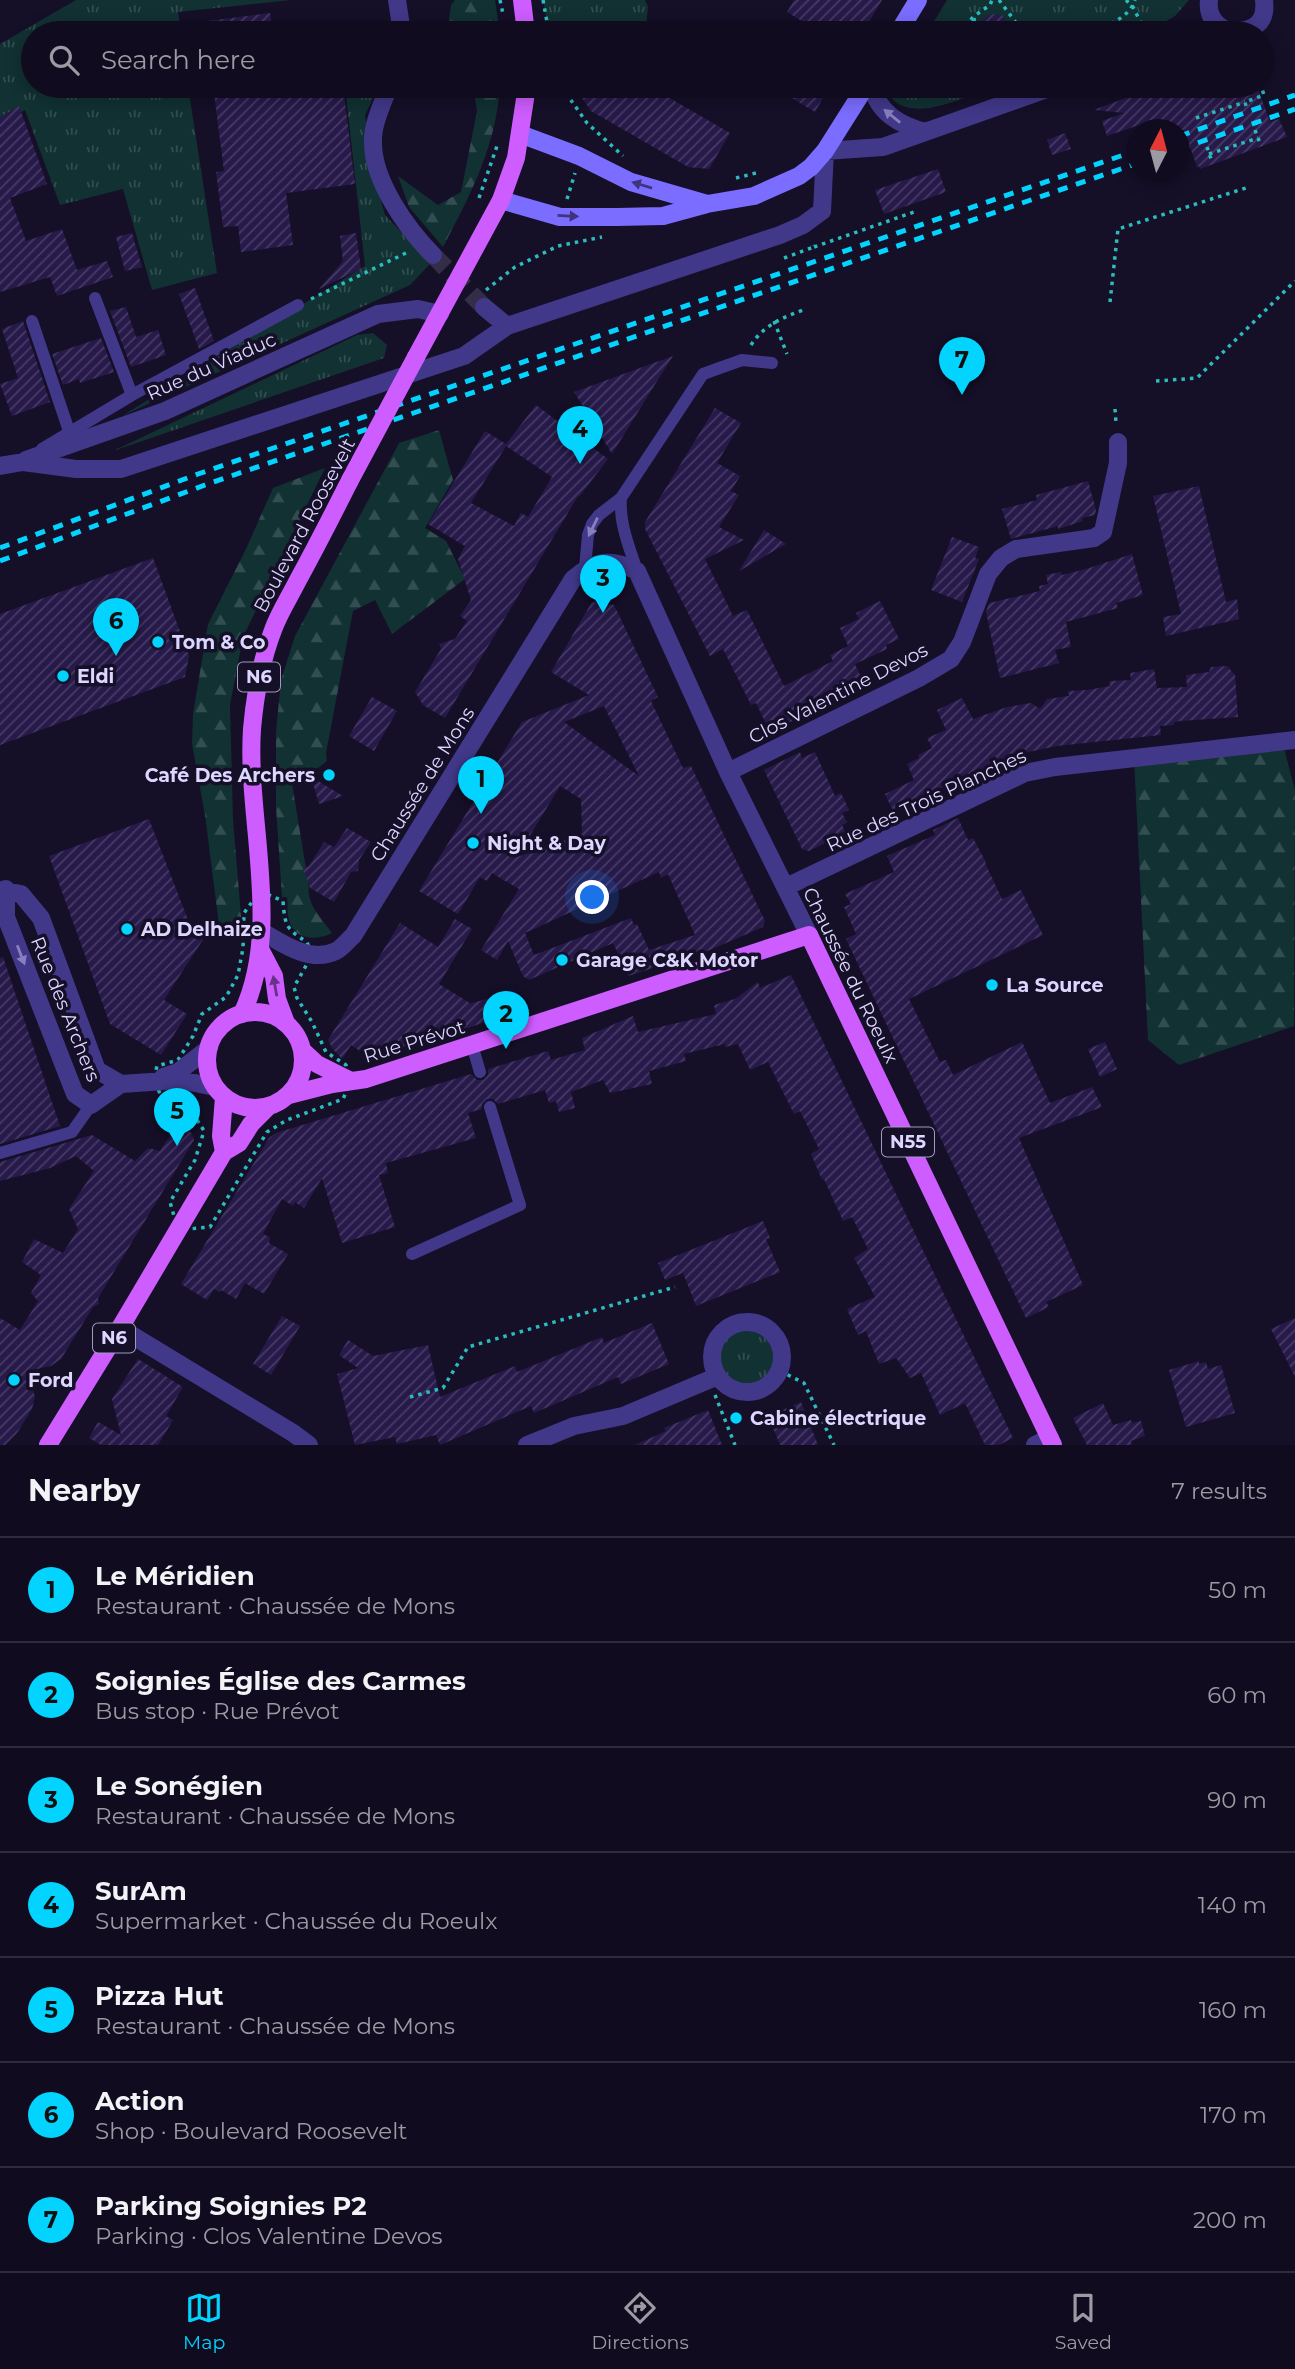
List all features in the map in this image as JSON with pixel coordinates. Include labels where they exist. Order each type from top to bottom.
[{"type":"main road","points":[[522,0],[525,21]]},
{"type":"main road","name":"N6","points":[[440,314],[501,201],[516,158],[525,98]]},
{"type":"main road","name":"Boulevard Roosevelt","points":[[242,1014],[249,999],[261,951],[261,930],[269,890],[252,741],[263,658],[274,627],[440,314]]},
{"type":"main road","name":"Rue Prévot","points":[[289,1095],[366,1079],[809,935]]},
{"type":"main road","name":"Chaussée du Roeulx","points":[[809,935],[1046,1443]]},
{"type":"main road","name":"Boulevard Roosevelt","points":[[261,951],[274,976],[286,1023]]},
{"type":"main road","points":[[265,1013],[286,1023],[299,1040],[303,1051],[301,1074],[289,1095],[269,1106],[253,1108],[238,1105],[220,1092],[209,1075],[207,1061],[209,1048],[219,1029],[242,1014],[265,1013]]},
{"type":"main road","points":[[303,1051],[317,1064],[351,1081]]},
{"type":"main road","points":[[220,1092],[224,1152]]},
{"type":"main road","name":"N6","points":[[48,1445],[224,1152],[239,1143],[251,1124],[269,1106]]},
{"type":"street","points":[[397,0],[400,21]]},
{"type":"street","points":[[905,21],[918,0]]},
{"type":"street","points":[[1259,21],[1263,15],[1264,0]]},
{"type":"street","points":[[385,98],[373,142],[379,174],[396,209],[428,250]]},
{"type":"street","points":[[501,201],[561,214],[663,216],[707,204],[754,196],[799,176],[825,151],[858,98]]},
{"type":"street","points":[[876,98],[895,120],[925,132]]},
{"type":"street","points":[[825,151],[883,146],[1021,98]]},
{"type":"street","points":[[520,134],[577,164],[631,183],[707,204]]},
{"type":"street","points":[[0,467],[23,461],[76,469],[121,469],[464,356],[507,327],[780,235],[803,225],[822,211],[825,151]]},
{"type":"street","points":[[481,302],[507,327]]},
{"type":"street","name":"Rue du Viaduc","points":[[0,473],[23,461],[165,411],[378,314],[418,309],[440,314]]},
{"type":"street","name":"Clos Valentine Devos","points":[[729,772],[919,678],[951,659],[962,642],[983,584],[1001,558],[1016,549],[1094,538],[1103,532],[1118,463],[1118,442]]},
{"type":"street","points":[[585,568],[598,563],[616,562],[637,570]]},
{"type":"street","name":"Chaussée de Mons","points":[[312,955],[335,952],[353,936],[573,579],[585,568]]},
{"type":"street","name":"Chaussée du Roeulx","points":[[637,570],[729,772],[809,935]]},
{"type":"street","name":"Rue des Trois Planches","points":[[786,887],[1025,773],[1055,767],[1295,740]]},
{"type":"street","name":"Rue des Archers","points":[[121,1084],[97,1070],[41,918],[22,894],[3,890],[6,916],[75,1094],[91,1105],[121,1084],[153,1081]]},
{"type":"street","points":[[261,930],[297,951],[312,955]]},
{"type":"street","points":[[153,1081],[178,1072],[209,1048]]},
{"type":"street","points":[[153,1081],[180,1080],[220,1092]]},
{"type":"street","points":[[527,1445],[574,1426],[623,1416],[714,1378],[735,1390],[756,1391],[774,1380],[780,1371],[783,1360],[778,1338],[770,1329],[750,1321],[728,1327],[720,1334],[712,1355],[714,1378]]},
{"type":"street","points":[[120,1328],[309,1445]]},
{"type":"lane","points":[[95,298],[132,395]]},
{"type":"lane","points":[[23,461],[132,395],[298,305]]},
{"type":"lane","points":[[32,321],[69,431]]},
{"type":"lane","points":[[585,568],[587,535],[592,524],[621,498],[703,374],[742,360],[772,363]]},
{"type":"lane","points":[[621,498],[622,524],[637,570]]},
{"type":"lane","points":[[472,1045],[480,1072]]},
{"type":"lane","points":[[0,1153],[72,1132],[91,1105]]},
{"type":"lane","points":[[412,1254],[520,1205],[490,1107]]},
{"type":"path","points":[[543,0],[547,21]]},
{"type":"path","points":[[970,21],[990,5],[992,0]]},
{"type":"path","points":[[999,0],[1015,21]]},
{"type":"path","points":[[1126,0],[1140,21]]},
{"type":"path","points":[[1117,21],[1133,7],[1135,0]]},
{"type":"path","points":[[974,17],[974,21]]},
{"type":"path","points":[[569,98],[587,123],[624,157]]},
{"type":"path","points":[[1196,118],[1258,98]]},
{"type":"path","points":[[1255,130],[1261,146]]},
{"type":"path","points":[[475,206],[500,135]]},
{"type":"path","points":[[1209,154],[1258,138]]},
{"type":"path","points":[[1207,147],[1212,162]]},
{"type":"path","points":[[561,214],[577,164]]},
{"type":"path","points":[[561,214],[577,164]]},
{"type":"path","points":[[732,179],[757,172]]},
{"type":"path","points":[[1110,302],[1118,229],[1249,187]]},
{"type":"path","points":[[784,258],[914,212]]},
{"type":"path","points":[[481,302],[516,267],[558,246],[608,236]]},
{"type":"path","points":[[549,250],[554,237]]},
{"type":"path","points":[[298,305],[428,250]]},
{"type":"path","points":[[1156,381],[1197,378],[1295,281]]},
{"type":"path","points":[[742,360],[757,336],[774,321],[803,310]]},
{"type":"path","points":[[774,321],[787,354]]},
{"type":"path","points":[[269,890],[280,924]]},
{"type":"path","points":[[178,1230],[210,1227],[267,1132],[287,1120],[343,1099],[351,1081],[346,1065],[326,1052],[297,998],[294,988],[312,955],[307,942],[291,932],[285,923],[283,901],[269,890]]},
{"type":"path","points":[[411,1398],[443,1388],[468,1348],[676,1287]]},
{"type":"path","points":[[780,1371],[804,1383],[834,1445]]},
{"type":"path","points":[[714,1378],[735,1445]]},
{"type":"green space","points":[[76,0],[291,0],[178,12],[179,21],[40,21]]},
{"type":"green space","points":[[455,0],[495,0],[498,21],[449,21],[451,5]]},
{"type":"green space","points":[[543,0],[645,0],[648,7],[646,21],[547,21]]},
{"type":"green space","points":[[947,0],[1189,0],[1175,16],[1166,21],[934,21]]},
{"type":"green space","points":[[21,32],[21,98],[190,98],[217,273],[152,290],[123,189],[60,205],[25,110],[0,124],[0,44]]},
{"type":"green space","points":[[346,98],[373,98],[365,115],[377,186],[385,215],[431,263],[410,285],[122,416],[365,266]]},
{"type":"green space","points":[[475,98],[499,98],[481,169],[443,247],[409,207],[398,176],[438,205],[461,192],[477,111]]},
{"type":"green space","points":[[964,98],[919,109],[904,107],[893,99]]},
{"type":"green space","points":[[373,333],[387,345],[384,358],[113,451],[357,335]]},
{"type":"green space","points":[[439,430],[453,480],[425,528],[446,541],[465,579],[392,634],[375,600],[353,611],[326,753],[327,761],[318,768],[290,771],[310,900],[332,933],[307,937],[292,927],[288,917],[287,897],[282,897],[276,807],[276,732],[281,680],[295,636],[399,443]]},
{"type":"green space","points":[[325,468],[243,637],[230,705],[233,820],[242,928],[220,933],[205,815],[192,744],[193,714],[208,624],[273,488]]},
{"type":"green space","points":[[1282,741],[1295,790],[1294,1026],[1179,1065],[1148,1040],[1134,759]]},
{"type":"green space","points":[[742,1328],[754,1328],[769,1336],[777,1351],[777,1363],[769,1378],[754,1386],[742,1386],[727,1378],[719,1363],[719,1351],[727,1336]]},
{"type":"building","points":[[794,0],[882,0],[869,21],[802,21],[787,12]]},
{"type":"building","points":[[270,13],[271,21],[208,21]]},
{"type":"building","points":[[990,14],[1002,15],[1007,21],[981,21]]},
{"type":"building","points":[[215,98],[344,98],[355,184],[286,193],[293,245],[241,252],[238,226],[223,227],[216,172],[224,171]]},
{"type":"building","points":[[582,98],[670,98],[730,133],[709,169],[688,167],[591,111]]},
{"type":"building","points":[[792,98],[823,98],[815,112]]},
{"type":"building","points":[[1126,98],[1261,98],[1270,122],[1279,119],[1287,137],[1200,169],[1190,147],[1190,119],[1127,119],[1127,129],[1107,136],[1102,121],[1124,113],[1094,110]]},
{"type":"building","points":[[19,106],[47,184],[10,198],[26,241],[62,229],[77,270],[107,261],[113,277],[57,296],[50,277],[0,292],[0,117]]},
{"type":"building","points":[[1065,133],[1071,149],[1052,155],[1047,140]]},
{"type":"building","points":[[938,169],[946,192],[884,214],[875,190]]},
{"type":"building","points":[[132,233],[142,267],[125,271],[116,237]]},
{"type":"building","points":[[356,233],[361,269],[319,289],[343,261],[340,236]]},
{"type":"building","points":[[195,288],[214,341],[199,349],[179,294]]},
{"type":"building","points":[[126,307],[136,337],[158,330],[166,355],[131,367],[110,311]]},
{"type":"building","points":[[23,321],[50,402],[12,416],[0,384],[18,378],[2,329]]},
{"type":"building","points":[[101,338],[114,372],[80,383],[79,379],[63,385],[52,354]]},
{"type":"building","points":[[673,356],[659,378],[612,454],[574,392]]},
{"type":"building","points":[[536,405],[608,459],[578,496],[445,718],[423,705],[415,692],[441,649],[439,644],[455,639],[467,621],[460,616],[471,600],[458,559],[465,546],[428,524],[485,431],[506,444]],"holes":[[[506,446],[552,477],[528,517],[521,513],[514,526],[471,503]]]},
{"type":"building","points":[[715,408],[741,423],[717,463],[740,476],[731,491],[739,495],[719,527],[744,540],[705,559],[733,616],[747,610],[784,686],[833,661],[830,655],[848,646],[840,628],[859,619],[856,613],[880,601],[899,639],[886,645],[887,649],[855,664],[861,677],[851,682],[852,685],[796,711],[800,717],[770,732],[756,703],[751,705],[723,649],[710,656],[645,529],[645,522]]},
{"type":"building","points":[[1088,481],[1095,515],[1058,529],[1058,526],[1011,539],[1002,509],[1037,500],[1036,495]]},
{"type":"building","points":[[1199,486],[1226,602],[1237,599],[1239,619],[1166,636],[1163,617],[1181,614],[1153,496]]},
{"type":"building","points":[[764,530],[786,544],[739,571]]},
{"type":"building","points":[[952,537],[979,547],[975,558],[979,559],[962,602],[931,590]]},
{"type":"building","points":[[1132,554],[1143,595],[1116,603],[1118,608],[1066,622],[1071,647],[1055,650],[1059,663],[1000,678],[986,612],[989,603],[1040,591],[1039,586],[1048,584],[1046,575],[1061,572],[1062,575]]},
{"type":"building","points":[[153,558],[189,656],[185,677],[0,745],[0,614]]},
{"type":"building","points":[[592,602],[614,605],[658,697],[651,701],[683,768],[691,766],[765,921],[763,927],[710,950],[628,976],[613,943],[529,980],[523,976],[508,941],[497,960],[481,950],[519,889],[492,873],[487,881],[480,877],[458,914],[419,891],[522,722],[589,695],[551,672]],"holes":[[[604,706],[639,776],[564,722]],[[560,786],[581,799],[582,833],[517,857]],[[659,872],[661,878],[668,874],[695,935],[649,950],[637,924],[634,925],[631,918],[534,955],[525,933]]]},
{"type":"building","points":[[1227,666],[1235,675],[1238,717],[1174,722],[1174,725],[1160,726],[1161,735],[1057,746],[1024,753],[1006,758],[893,811],[885,794],[914,780],[907,764],[932,748],[927,738],[946,730],[937,710],[962,698],[973,719],[1007,707],[1031,703],[1040,709],[1047,699],[1069,696],[1068,691],[1110,686],[1109,681],[1131,680],[1130,673],[1154,669],[1157,688],[1187,687],[1186,675],[1209,672],[1211,667]]},
{"type":"building","points":[[372,697],[397,711],[374,751],[349,736]]},
{"type":"building","points":[[800,752],[802,758],[815,752],[835,796],[841,793],[849,810],[842,813],[847,822],[842,825],[846,833],[809,851],[802,849],[764,770]]},
{"type":"building","points":[[311,777],[343,796],[319,804]]},
{"type":"building","points":[[958,818],[968,840],[973,838],[1002,899],[1021,890],[1043,935],[909,999],[940,1062],[946,1060],[953,1075],[1022,1042],[1050,1103],[1092,1087],[1102,1107],[1019,1138],[1083,1285],[1046,1302],[1049,1307],[1026,1318],[846,939],[856,934],[844,907],[851,904],[845,894],[894,872],[887,856],[935,835],[933,830]]},
{"type":"building","points":[[149,819],[190,925],[206,925],[206,935],[164,1000],[187,1014],[161,1055],[110,1024],[49,856]]},
{"type":"building","points":[[347,828],[371,842],[359,860],[358,871],[351,872],[334,902],[310,888],[303,868],[309,866],[324,842],[334,847]]},
{"type":"building","points":[[455,919],[472,929],[439,984],[469,1004],[513,991],[519,1011],[422,1043],[375,1054],[363,1047],[360,1051],[351,1045],[342,1059],[328,1040],[400,923],[438,947]]},
{"type":"building","points":[[3,957],[60,1126],[0,1144],[0,958]]},
{"type":"building","points":[[791,975],[1013,1438],[999,1445],[985,1445],[965,1403],[940,1415],[921,1373],[910,1378],[896,1358],[879,1364],[866,1331],[858,1335],[847,1309],[875,1297],[854,1258],[868,1249],[852,1217],[843,1221],[824,1179],[822,1180],[811,1154],[819,1149],[800,1111],[794,1114],[768,1062],[750,1070],[738,1044],[725,1047],[725,1044],[684,1054],[686,1061],[649,1071],[652,1084],[610,1093],[603,1080],[571,1092],[575,1108],[559,1112],[556,1101],[549,1103],[545,1090],[498,1104],[493,1099],[487,1099],[482,1104],[482,1109],[468,1113],[476,1138],[386,1163],[388,1173],[379,1175],[395,1227],[342,1243],[322,1178],[304,1208],[295,1202],[293,1206],[282,1199],[263,1234],[270,1237],[269,1243],[288,1254],[264,1294],[245,1283],[236,1299],[214,1289],[207,1300],[181,1284],[269,1138],[276,1133],[471,1074],[477,1080],[483,1080],[488,1075],[488,1069],[548,1051],[551,1060],[585,1050],[582,1038],[633,1016],[638,1032],[716,1014],[714,1005],[735,999],[758,982],[760,988]]},
{"type":"building","points":[[1105,1042],[1117,1069],[1100,1077],[1088,1049]]},
{"type":"building","points":[[174,1129],[184,1129],[192,1133],[194,1140],[98,1298],[99,1304],[93,1307],[61,1359],[51,1366],[28,1371],[35,1397],[32,1409],[17,1433],[5,1445],[0,1445],[0,1318],[20,1330],[38,1301],[31,1293],[41,1275],[22,1262],[34,1239],[63,1253],[78,1229],[69,1209],[94,1171],[76,1156],[50,1168],[0,1181],[0,1162],[92,1135],[135,1161],[148,1148],[160,1151]]},
{"type":"building","points":[[763,1221],[770,1238],[766,1239],[780,1272],[696,1306],[683,1273],[665,1280],[658,1263]]},
{"type":"building","points":[[282,1316],[300,1326],[271,1375],[253,1364]]},
{"type":"building","points":[[1295,1318],[1295,1377],[1271,1329]]},
{"type":"building","points":[[652,1323],[669,1364],[621,1384],[618,1377],[534,1413],[531,1406],[440,1445],[436,1435],[397,1444],[395,1437],[355,1445],[337,1374],[358,1368],[339,1355],[348,1340],[373,1356],[428,1345],[440,1397],[515,1366],[517,1372],[602,1337],[604,1343]]},
{"type":"building","points":[[138,1359],[183,1387],[166,1416],[173,1420],[158,1445],[101,1445],[89,1438],[98,1422],[121,1435],[112,1399]]},
{"type":"building","points":[[1199,1361],[1199,1364],[1206,1362],[1208,1369],[1221,1365],[1235,1413],[1186,1427],[1169,1370]]},
{"type":"building","points":[[801,1402],[818,1445],[780,1445],[768,1416]]},
{"type":"building","points":[[1103,1403],[1113,1425],[1131,1420],[1132,1423],[1141,1421],[1145,1436],[1131,1441],[1132,1445],[1087,1445],[1073,1418]]},
{"type":"building","points":[[708,1410],[722,1445],[635,1445],[666,1431],[664,1428]]},
{"type":"tunnel","points":[[433,255],[484,307]]},
{"type":"railway","points":[[1190,132],[1295,95]]},
{"type":"railway","points":[[1190,146],[1295,109]]},
{"type":"railway","points":[[0,548],[198,474],[1127,154]]},
{"type":"railway","points":[[0,561],[205,485],[1127,167]]},
{"type":"place","name":"Parking Soignies P2","points":[[962,395]]},
{"type":"place","name":"SurAm","points":[[580,464]]},
{"type":"place","name":"Le Sonégien","points":[[603,613]]},
{"type":"place","name":"Tom & Co","points":[[158,642]]},
{"type":"place","name":"Action","points":[[116,656]]},
{"type":"place","name":"Eldi","points":[[63,676]]},
{"type":"place","name":"Café Des Archers","points":[[329,775]]},
{"type":"place","name":"Le Méridien","points":[[481,814]]},
{"type":"place","name":"Night & Day","points":[[473,843]]},
{"type":"place","name":"AD Delhaize","points":[[127,929]]},
{"type":"place","name":"Garage C&K Motor","points":[[562,960]]},
{"type":"place","name":"La Source","points":[[992,985]]},
{"type":"place","name":"Soignies Église des Carmes","points":[[506,1049]]},
{"type":"place","name":"Pizza Hut","points":[[177,1146]]},
{"type":"place","name":"Ford","points":[[14,1380]]},
{"type":"place","name":"Cabine électrique","points":[[736,1418]]}]
